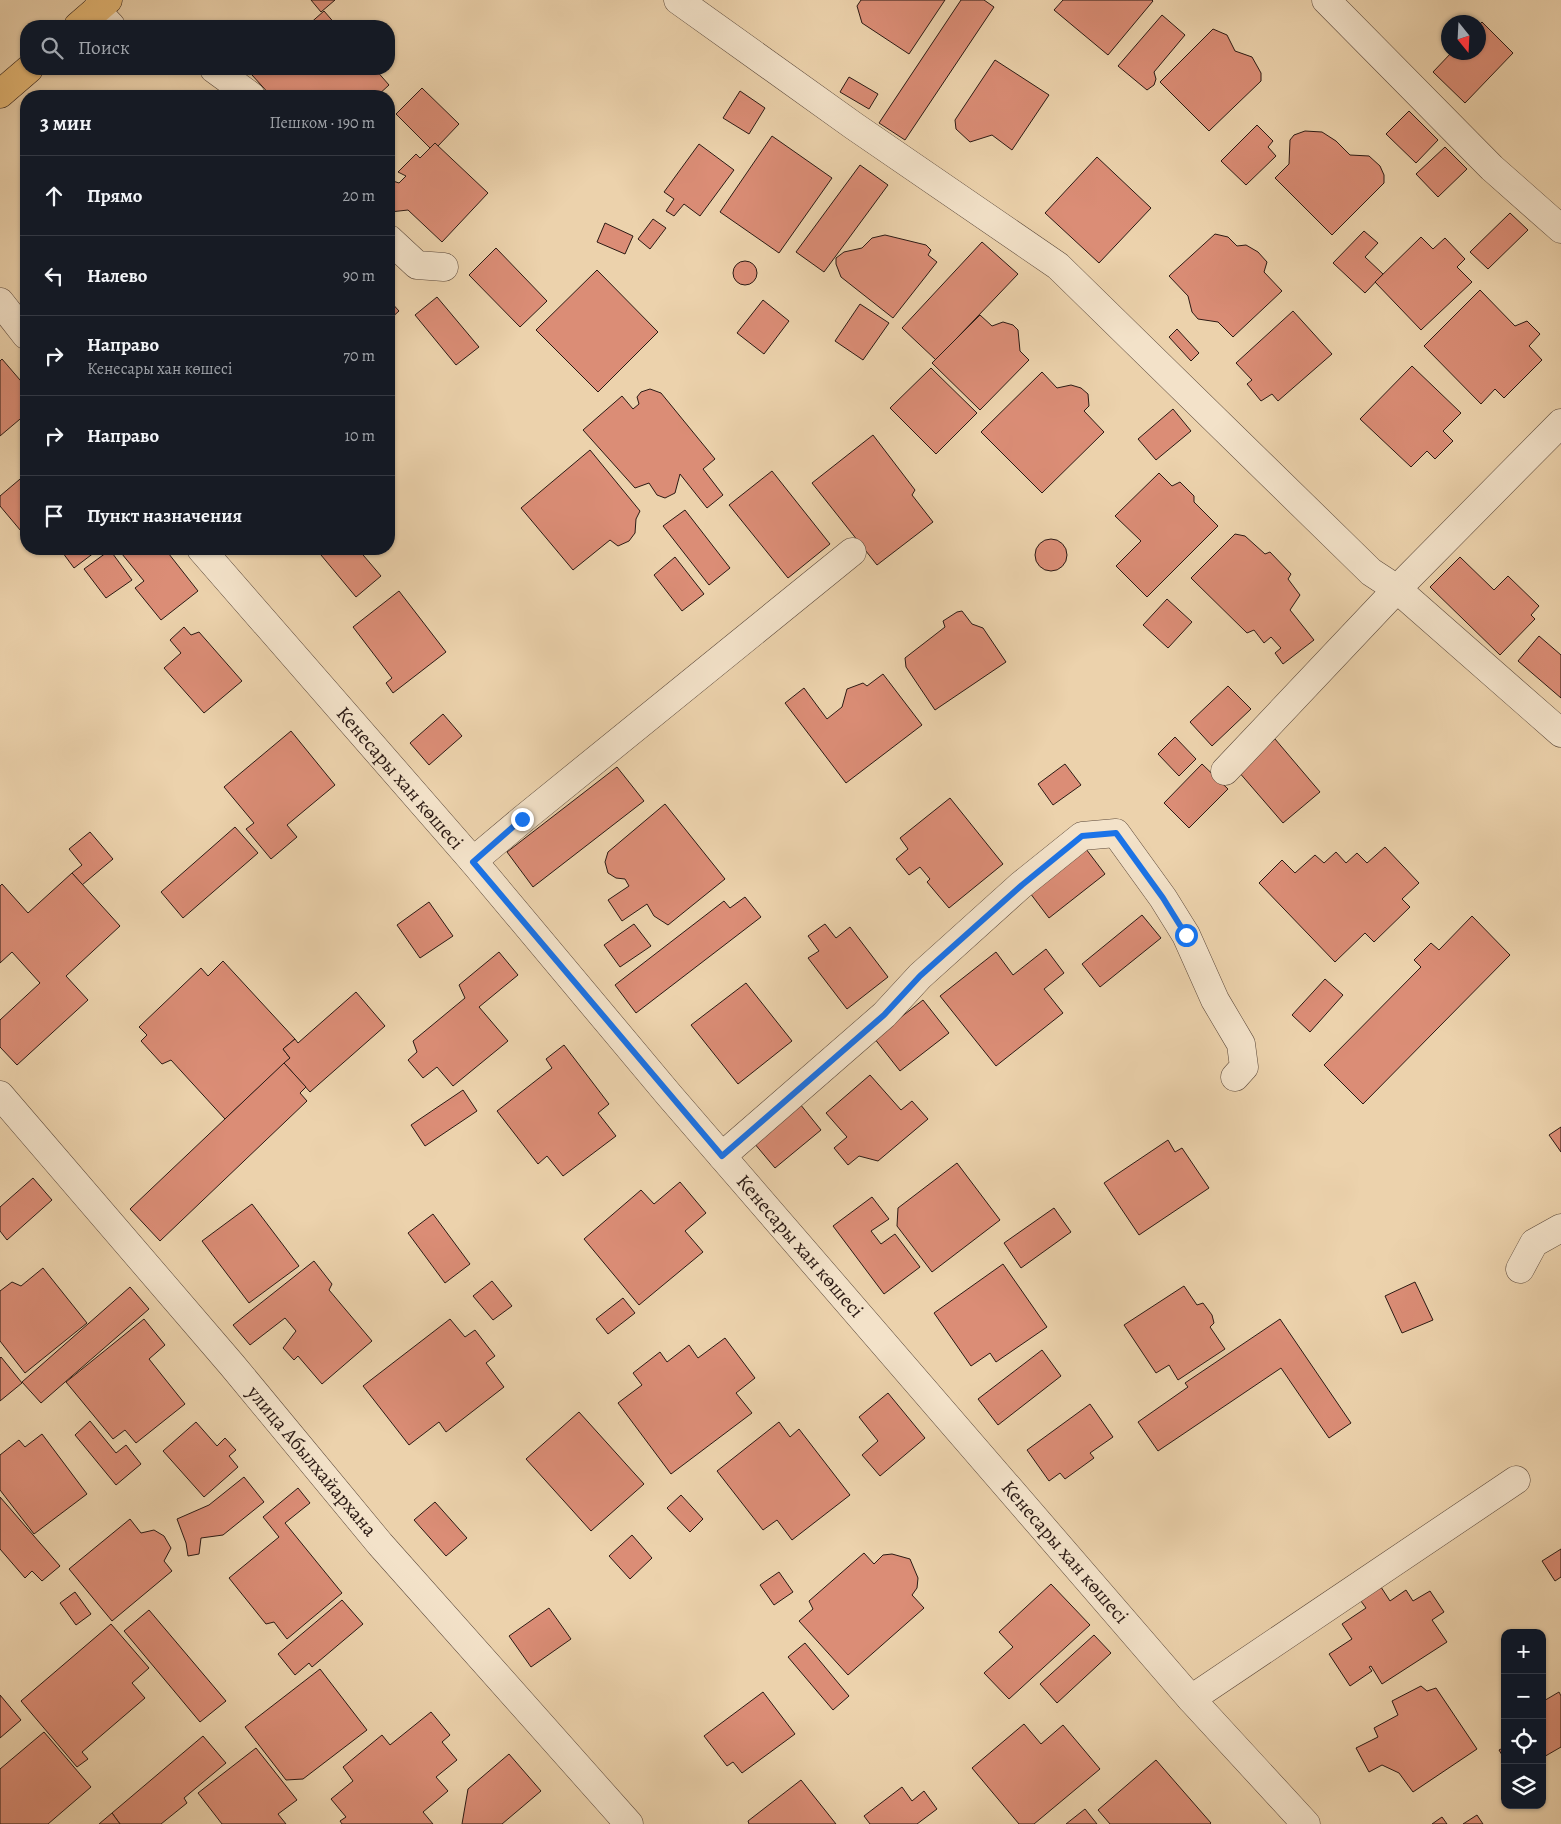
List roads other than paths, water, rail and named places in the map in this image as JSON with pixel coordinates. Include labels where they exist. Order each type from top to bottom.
[{"type":"main road","points":[[0,94],[22,75]]},
{"type":"street","points":[[678,0],[854,126],[1058,266],[1364,565],[1397,589],[1561,733]]},
{"type":"street","points":[[1326,0],[1492,168],[1561,229]]},
{"type":"street","points":[[222,75],[243,90]]},
{"type":"street","points":[[395,245],[417,265],[444,267]]},
{"type":"street","points":[[0,302],[20,327]]},
{"type":"street","points":[[1225,771],[1397,589],[1561,423]]},
{"type":"street","points":[[473,862],[522,819],[852,552]]},
{"type":"street","name":"Кенесары хан көшесі","points":[[206,555],[473,862],[722,1156],[1191,1699],[1306,1824]]},
{"type":"street","points":[[722,1156],[884,1015],[920,976],[1022,885],[1082,836],[1116,833],[1168,905],[1186,935],[1215,1000],[1241,1044],[1244,1067],[1235,1077]]},
{"type":"street","name":"улица Абылхайархана","points":[[0,1095],[232,1365],[380,1544],[629,1824]]},
{"type":"street","points":[[1520,1269],[1534,1243],[1561,1228]]},
{"type":"street","points":[[1191,1699],[1516,1480]]}]
